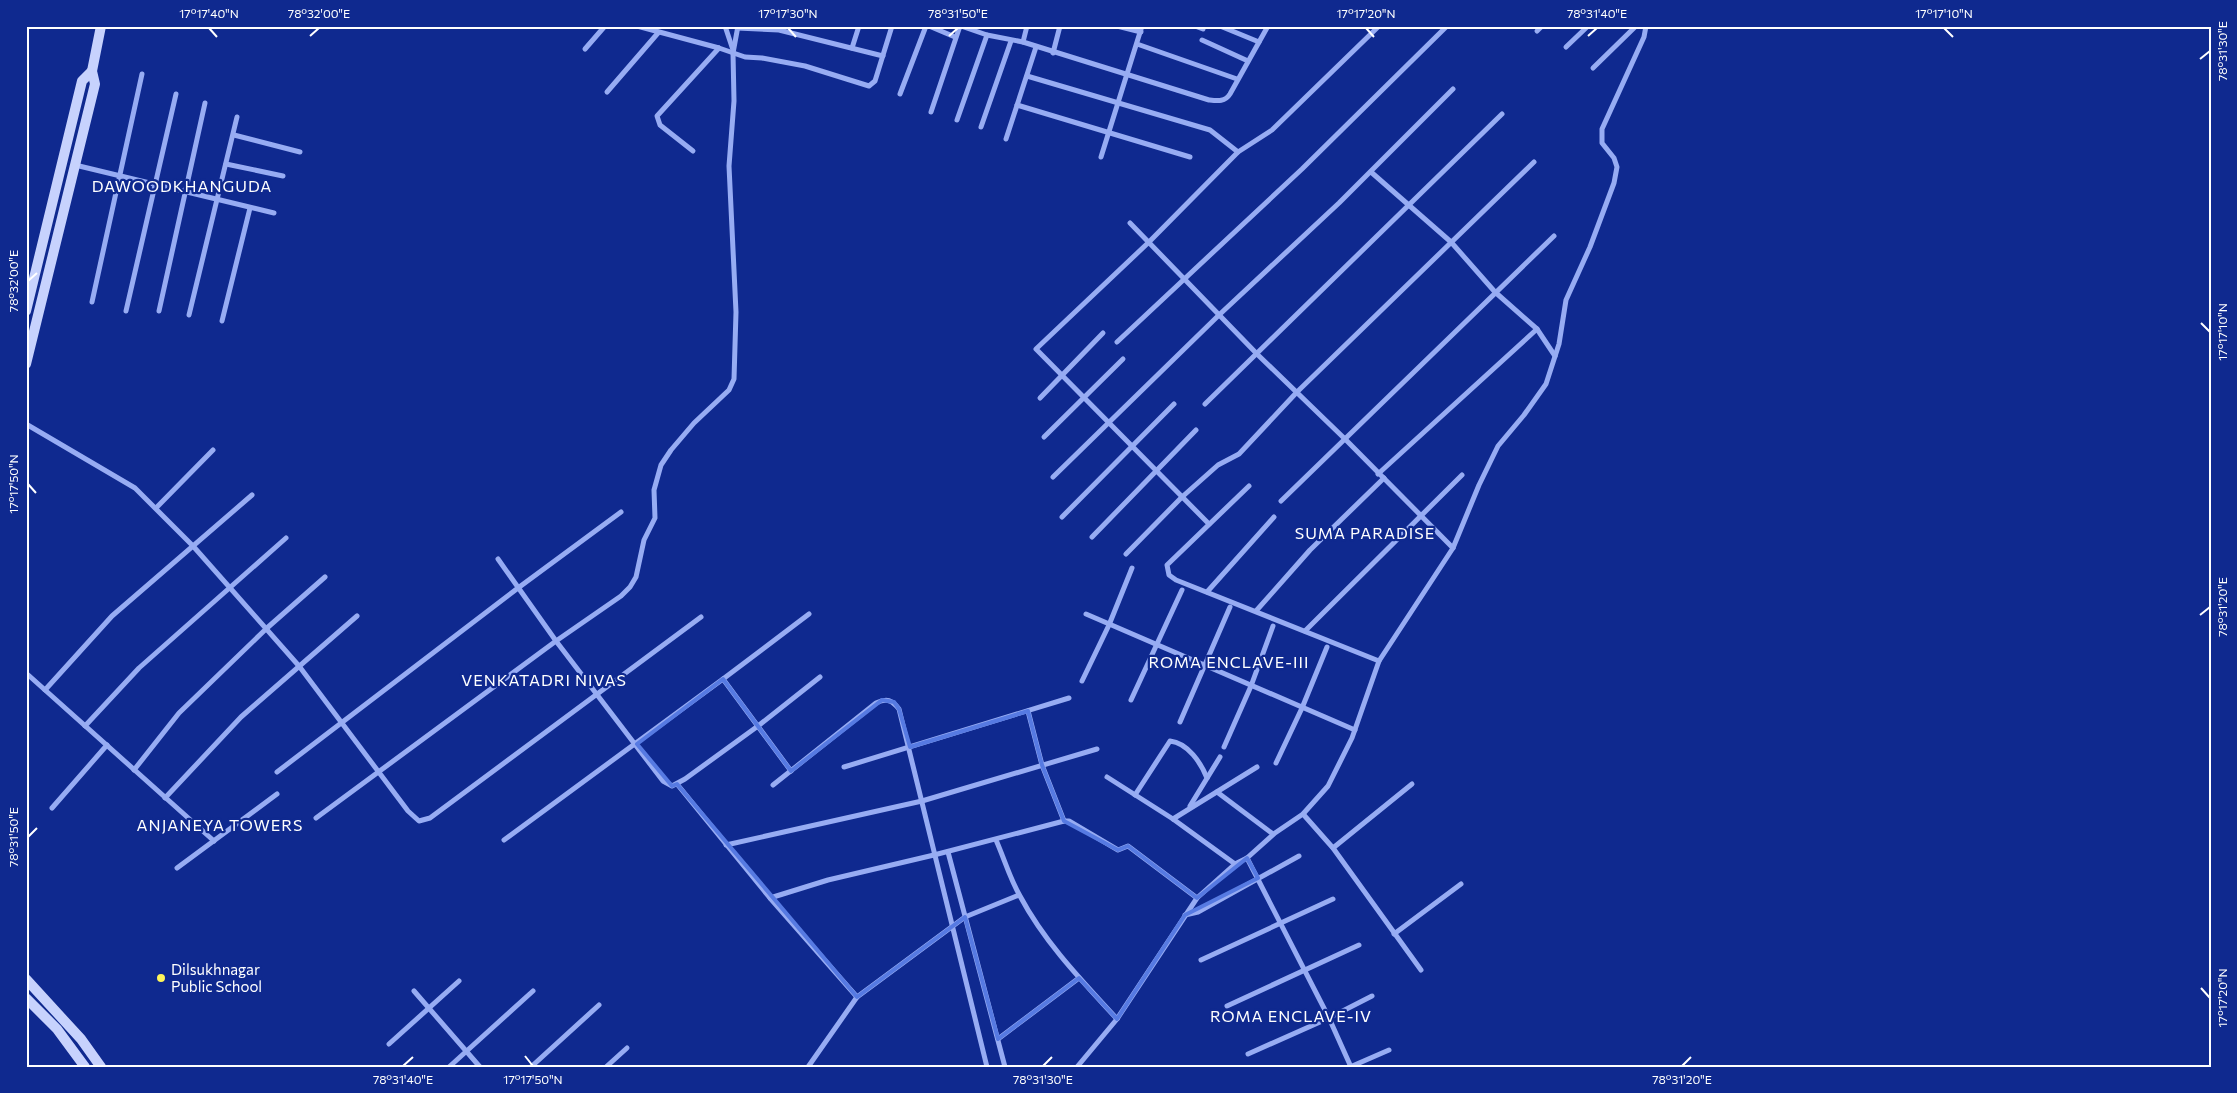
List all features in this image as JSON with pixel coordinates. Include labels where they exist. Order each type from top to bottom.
[{"type":"main road","points":[[26,364],[95,84],[92,71],[100,26]]},
{"type":"main road","points":[[26,311],[82,81],[92,71]]},
{"type":"main road","points":[[26,979],[82,1039],[101,1067]]},
{"type":"main road","points":[[26,998],[57,1029],[85,1067]]},
{"type":"street","points":[[585,49],[605,26]]},
{"type":"street","points":[[725,26],[733,53]]},
{"type":"street","points":[[852,48],[859,26]]},
{"type":"street","points":[[641,27],[745,57],[762,58],[805,66],[869,86],[875,81],[892,26]]},
{"type":"street","points":[[900,94],[928,26],[955,37]]},
{"type":"street","points":[[931,112],[960,26],[988,35],[1023,42],[1209,100],[1222,101],[1227,99],[1268,26]]},
{"type":"street","points":[[1023,42],[1027,26]]},
{"type":"street","points":[[1053,52],[1060,26]]},
{"type":"street","points":[[1101,157],[1141,29],[1117,26]]},
{"type":"street","points":[[1196,26],[1204,29]]},
{"type":"street","points":[[1220,26],[1259,42]]},
{"type":"street","points":[[1209,524],[1036,348],[1149,242],[1238,152],[1272,130],[1378,26]]},
{"type":"street","points":[[1117,342],[1448,26]]},
{"type":"street","points":[[1537,31],[1542,26]]},
{"type":"street","points":[[1566,47],[1588,26]]},
{"type":"street","points":[[1592,68],[1636,26]]},
{"type":"street","points":[[1077,1067],[1117,1020],[1197,898],[1235,864],[1247,858],[1273,834],[1303,814],[1328,786],[1355,730],[1379,660],[1453,548],[1478,485],[1498,446],[1542,391],[1555,356],[1566,300],[1590,247],[1614,183],[1617,167],[1614,158],[1602,143],[1602,128],[1644,37],[1646,26]]},
{"type":"street","points":[[316,818],[620,596],[636,578],[644,540],[655,518],[654,490],[661,466],[671,450],[694,422],[729,390],[734,379],[736,312],[729,166],[734,101],[733,53],[737,27],[779,30],[883,56]]},
{"type":"street","points":[[607,92],[658,33]]},
{"type":"street","points":[[956,120],[988,35]]},
{"type":"street","points":[[981,127],[1011,40]]},
{"type":"street","points":[[1202,40],[1248,61]]},
{"type":"street","points":[[1137,44],[1237,80]]},
{"type":"street","points":[[1006,139],[1036,47]]},
{"type":"street","points":[[693,151],[660,125],[657,116],[719,48]]},
{"type":"street","points":[[92,302],[121,177],[142,74]]},
{"type":"street","points":[[1027,76],[1210,130],[1238,152]]},
{"type":"street","points":[[1054,476],[1219,315],[1371,172],[1452,89]]},
{"type":"street","points":[[126,311],[176,94]]},
{"type":"street","points":[[159,310],[205,103]]},
{"type":"street","points":[[1017,105],[1190,157]]},
{"type":"street","points":[[1205,404],[1258,355],[1502,114]]},
{"type":"street","points":[[189,314],[237,117]]},
{"type":"street","points":[[234,135],[300,152]]},
{"type":"street","points":[[1126,554],[1182,497],[1216,467],[1239,454],[1297,392],[1534,162]]},
{"type":"street","points":[[226,164],[283,176]]},
{"type":"street","points":[[74,165],[274,213]]},
{"type":"street","points":[[1371,172],[1451,242],[1495,292],[1537,329],[1555,356]]},
{"type":"street","points":[[222,321],[250,208]]},
{"type":"street","points":[[1130,223],[1258,355],[1453,548]]},
{"type":"street","points":[[1281,501],[1554,236]]},
{"type":"street","points":[[1378,474],[1537,329]]},
{"type":"street","points":[[1040,398],[1103,333]]},
{"type":"street","points":[[1044,437],[1123,358]]},
{"type":"street","points":[[1062,517],[1174,404]]},
{"type":"street","points":[[26,424],[135,488],[156,508],[267,628],[299,666],[412,815],[420,821],[425,821],[598,695],[701,617]]},
{"type":"street","points":[[1092,537],[1196,430]]},
{"type":"street","points":[[156,508],[213,450]]},
{"type":"street","points":[[1305,631],[1462,475]]},
{"type":"street","points":[[1256,611],[1310,550],[1384,478]]},
{"type":"street","points":[[1249,486],[1167,565],[1169,575],[1176,580],[1379,660]]},
{"type":"street","points":[[45,690],[112,616],[252,495]]},
{"type":"street","points":[[276,772],[621,512]]},
{"type":"street","points":[[1207,592],[1274,517]]},
{"type":"street","points":[[86,726],[139,668],[286,538]]},
{"type":"street","points":[[498,559],[556,641],[663,781],[672,786],[758,726],[820,677]]},
{"type":"street","points":[[1082,681],[1109,625],[1132,568]]},
{"type":"street","points":[[134,770],[179,713],[267,628],[325,578]]},
{"type":"street","points":[[1130,700],[1182,590]]},
{"type":"street","points":[[1180,722],[1230,607]]},
{"type":"street","points":[[504,840],[724,679],[809,614]]},
{"type":"street","points":[[1086,614],[1355,730]]},
{"type":"street","points":[[165,798],[241,717],[357,616]]},
{"type":"street","points":[[1224,747],[1251,686],[1273,626]]},
{"type":"street","points":[[1276,763],[1302,708],[1327,647]]},
{"type":"street","points":[[26,672],[214,841]]},
{"type":"street","points":[[724,679],[792,771]]},
{"type":"street","points":[[844,767],[1070,698]]},
{"type":"street","points":[[773,785],[882,700],[894,702],[899,709],[910,747],[934,855],[987,1067]]},
{"type":"street","points":[[1028,711],[1042,765],[1064,821]]},
{"type":"street","points":[[1135,795],[1170,741],[1178,742],[1197,759],[1207,778]]},
{"type":"street","points":[[52,808],[107,745]]},
{"type":"street","points":[[726,845],[922,801],[1097,750]]},
{"type":"street","points":[[1190,807],[1220,757]]},
{"type":"street","points":[[1173,819],[1257,767]]},
{"type":"street","points":[[1107,777],[1173,819],[1235,864]]},
{"type":"street","points":[[677,784],[770,898],[857,998]]},
{"type":"street","points":[[1332,848],[1412,784]]},
{"type":"street","points":[[1217,792],[1273,834]]},
{"type":"street","points":[[177,868],[277,794]]},
{"type":"street","points":[[1303,814],[1332,848],[1421,970]]},
{"type":"street","points":[[770,898],[828,880],[1069,821],[1118,850],[1128,846],[1197,898]]},
{"type":"street","points":[[996,840],[1019,895],[1035,922],[1117,1020]]},
{"type":"street","points":[[948,852],[1005,1067]]},
{"type":"street","points":[[1185,915],[1198,912],[1299,856]]},
{"type":"street","points":[[1247,858],[1329,1018],[1351,1067],[1390,1050]]},
{"type":"street","points":[[1394,934],[1461,884]]},
{"type":"street","points":[[808,1067],[857,998],[966,917],[1019,895]]},
{"type":"street","points":[[1201,960],[1333,899]]},
{"type":"street","points":[[1227,1006],[1360,945]]},
{"type":"street","points":[[998,1040],[1080,978]]},
{"type":"street","points":[[390,1044],[459,981]]},
{"type":"street","points":[[414,991],[480,1067]]},
{"type":"street","points":[[449,1067],[533,992]]},
{"type":"street","points":[[1248,1054],[1329,1018],[1372,996]]},
{"type":"street","points":[[530,1067],[598,1005]]},
{"type":"street","points":[[606,1067],[627,1048]]},
{"type":"highlighted area","points":[[723,679],[791,771],[882,700],[894,702],[899,709],[910,747],[1028,711],[1042,765],[1064,821],[1118,850],[1128,846],[1197,898],[1247,858],[1258,878],[1185,915],[1117,1019],[1079,978],[998,1039],[965,917],[857,997],[677,784],[672,786],[637,744]]},
{"type":"place","name":"Dilsukhnagar Public School","points":[[161,978]]},
{"type":"district","name":"DAWOODKHANGUDA","points":[[182,185]]},
{"type":"district","name":"SUMA PARADISE","points":[[1365,532]]},
{"type":"district","name":"ROMA ENCLAVE-III","points":[[1229,661]]},
{"type":"district","name":"VENKATADRI NIVAS","points":[[544,679]]},
{"type":"district","name":"ANJANEYA TOWERS","points":[[220,824]]},
{"type":"district","name":"ROMA ENCLAVE-IV","points":[[1291,1015]]}]
